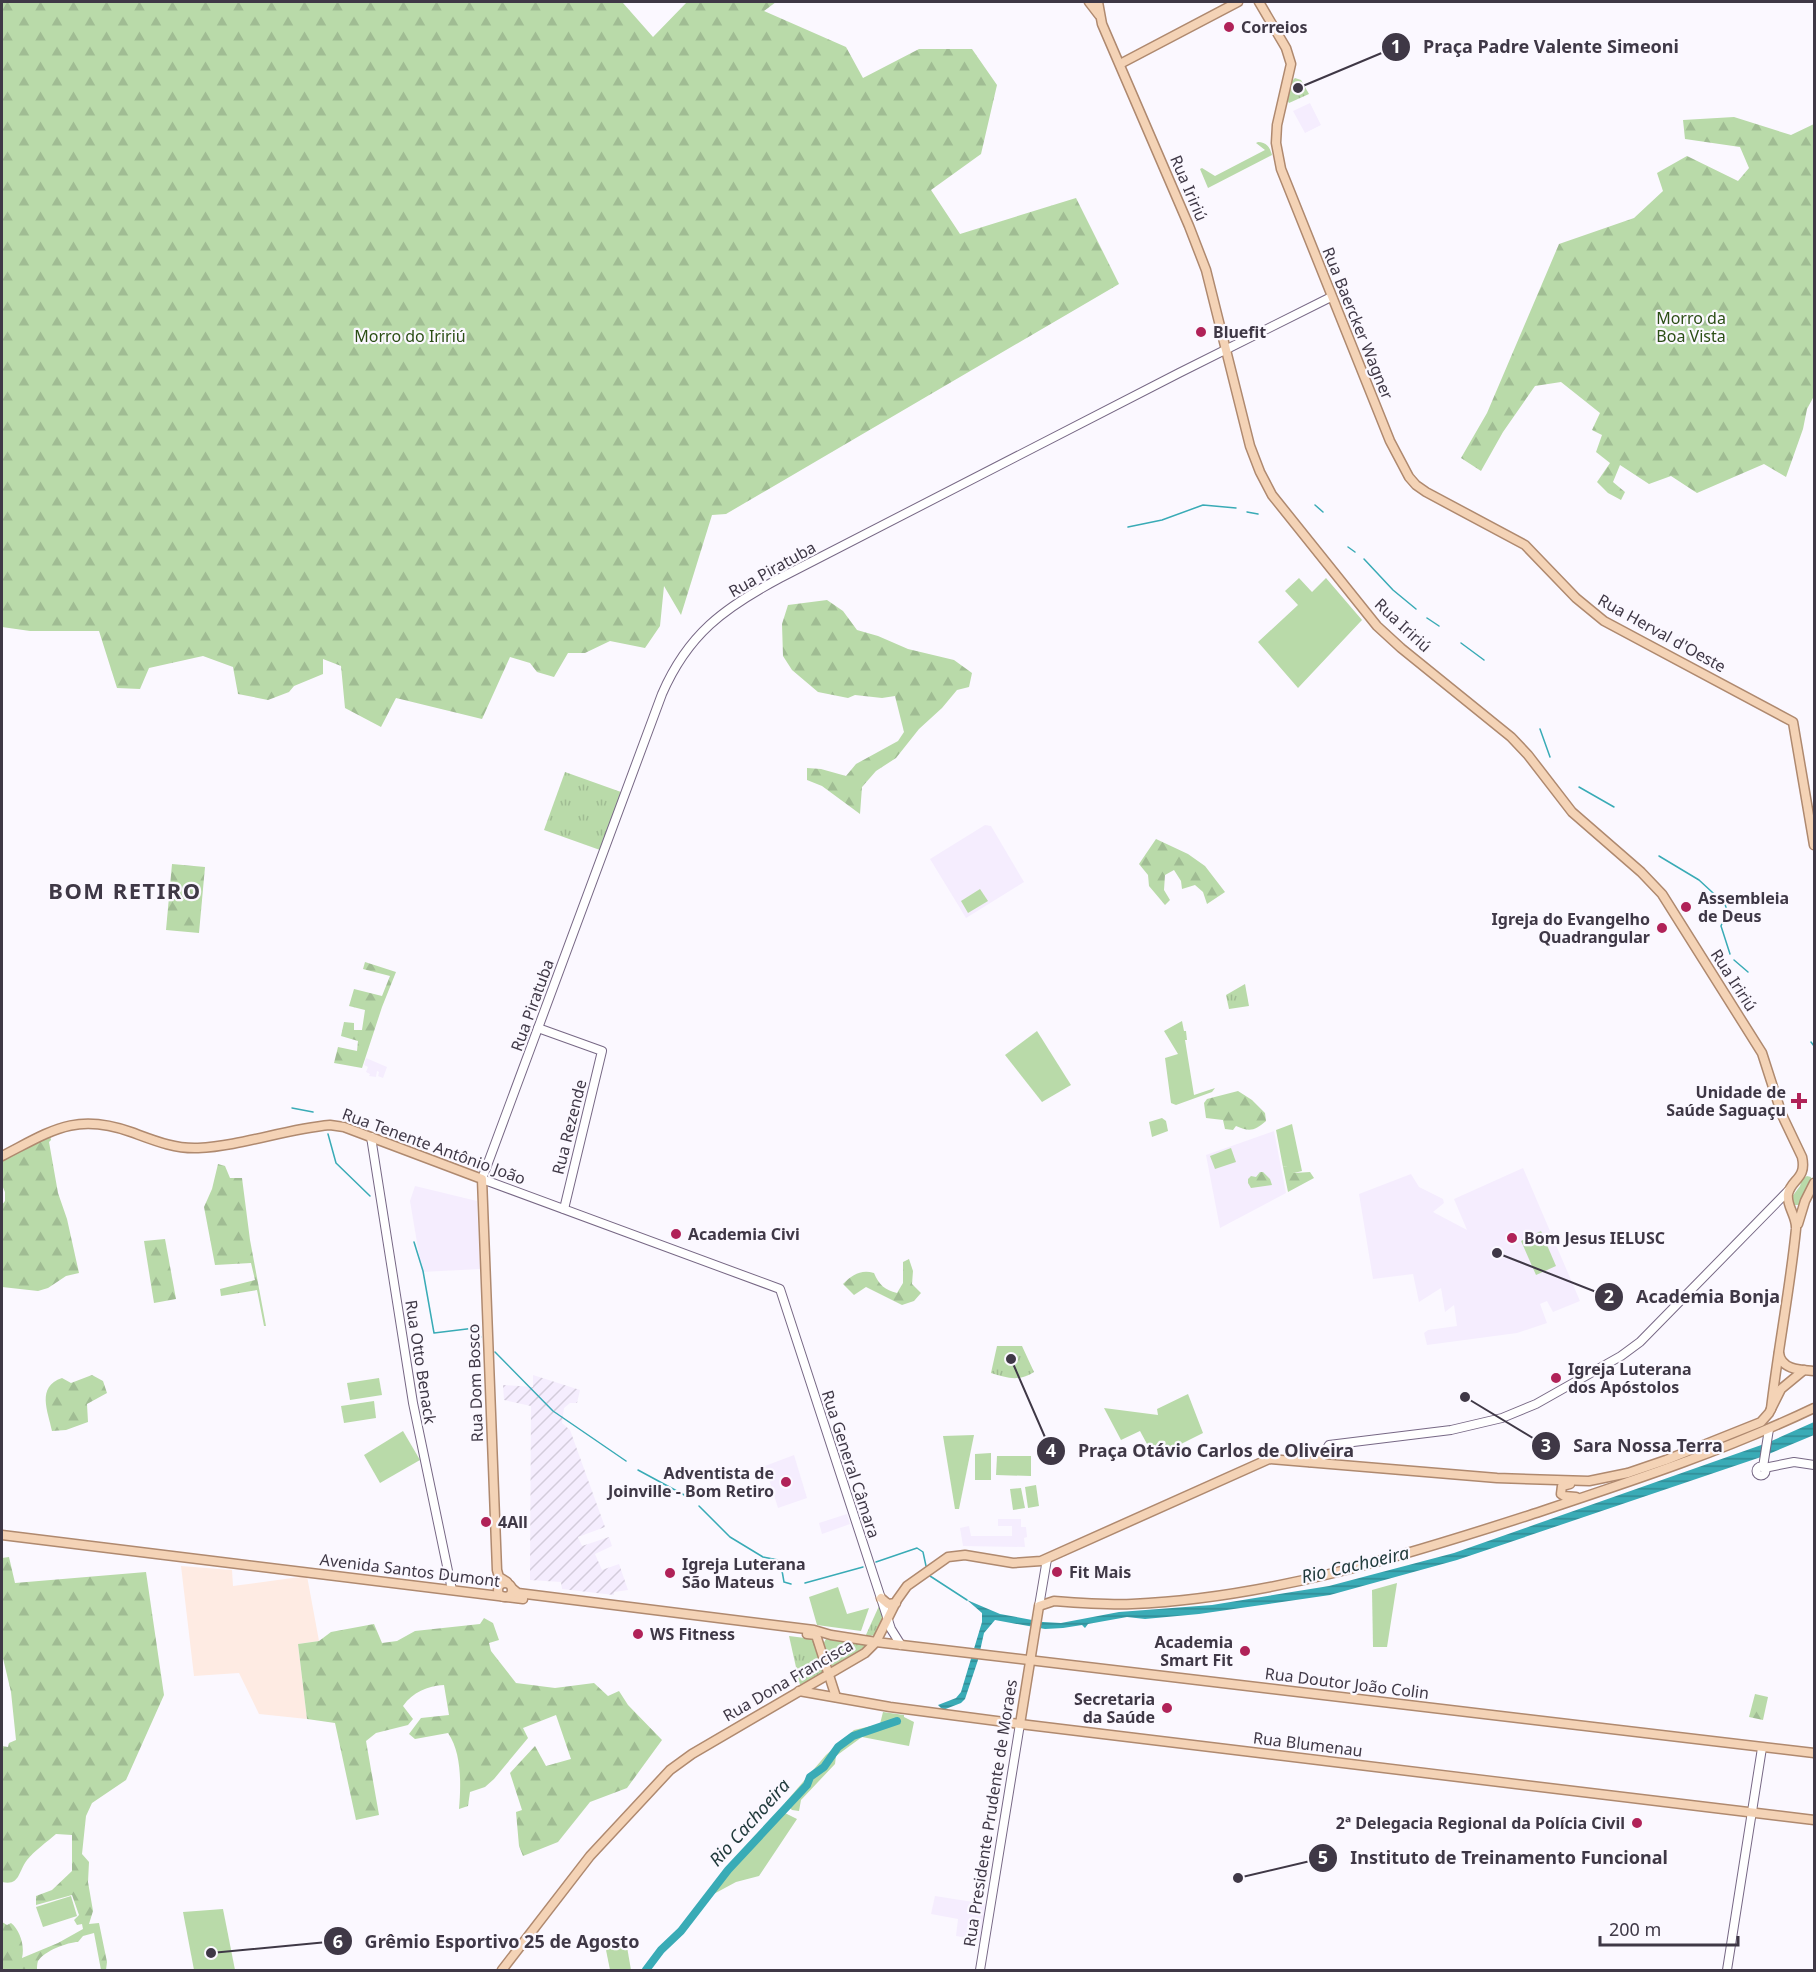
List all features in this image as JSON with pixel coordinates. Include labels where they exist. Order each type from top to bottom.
[{"type":"main road","points":[[1089,2],[1099,15]]},
{"type":"main road","name":"Rua Iririú","points":[[1098,2],[1099,15],[1206,270],[1253,456],[1268,489],[1289,518],[1385,634],[1510,737],[1528,755],[1572,812],[1641,872],[1662,894],[1762,1053],[1782,1115],[1803,1161],[1801,1174],[1789,1190]]},
{"type":"main road","points":[[1120,64],[1238,2]]},
{"type":"main road","name":"Rua Baercker Wagner","points":[[1259,2],[1286,48],[1291,64],[1277,118],[1276,134],[1277,154],[1284,178],[1390,441],[1409,477]]},
{"type":"main road","name":"Rua Piratuba","points":[[482,1179],[662,694],[681,659],[708,624],[738,601],[780,578],[1331,297]]},
{"type":"main road","name":"Rua Herval d'Oeste","points":[[1409,477],[1425,492],[1525,545],[1576,598],[1604,621],[1793,722],[1815,845]]},
{"type":"main road","name":"Rua Rezende","points":[[538,1028],[602,1051],[564,1209]]},
{"type":"main road","name":"Rua Tenente Antônio João","points":[[2,1156],[59,1128],[90,1122],[110,1125],[168,1144],[188,1148],[215,1146],[330,1125],[344,1127],[780,1289]]},
{"type":"main road","name":"Rua Otto Benack","points":[[371,1137],[416,1419],[452,1590]]},
{"type":"main road","name":"Rua Dom Bosco","points":[[482,1179],[497,1570],[499,1577],[510,1586]]},
{"type":"main road","points":[[1795,1232],[1803,1207],[1815,1183]]},
{"type":"main road","points":[[1772,1409],[1796,1221],[1788,1199],[1789,1190]]},
{"type":"main road","points":[[1307,1463],[1314,1461],[1327,1449],[1462,1428],[1505,1417],[1536,1404],[1621,1356],[1640,1342],[1789,1190]]},
{"type":"main road","points":[[1770,1208],[1803,1207]]},
{"type":"main road","name":"Rua General Câmara","points":[[780,1289],[888,1619],[901,1645]]},
{"type":"main road","points":[[1779,1350],[1783,1363],[1791,1367],[1815,1371]]},
{"type":"main road","points":[[1307,1463],[1497,1478],[1600,1480],[1695,1450],[1761,1422],[1772,1409],[1781,1389],[1804,1370]]},
{"type":"main road","points":[[1047,1560],[1039,1606],[1054,1601],[1118,1605],[1181,1601],[1267,1588],[1403,1556],[1587,1496],[1682,1464],[1758,1434],[1815,1408]]},
{"type":"main road","points":[[1768,1429],[1764,1467],[1788,1462],[1815,1465]]},
{"type":"main road","points":[[1758,1434],[1767,1442]]},
{"type":"main road","points":[[1323,1465],[1327,1449]]},
{"type":"main road","name":"Rua Dona Francisca","points":[[502,1971],[590,1856],[664,1775],[682,1760],[865,1653],[876,1642],[896,1603],[911,1582],[952,1555],[1023,1563],[1047,1560],[1269,1459],[1307,1463]]},
{"type":"main road","points":[[1579,1481],[1564,1485],[1561,1494],[1567,1497],[1587,1496]]},
{"type":"main road","name":"Avenida Santos Dumont","points":[[2,1535],[452,1590],[817,1638]]},
{"type":"main road","points":[[502,1583],[510,1586],[510,1595],[505,1597],[501,1595],[498,1589],[502,1583]]},
{"type":"main road","name":"Avenida Santos Dumont","points":[[510,1586],[518,1593],[814,1630],[876,1642]]},
{"type":"main road","points":[[881,1598],[888,1604],[896,1603]]},
{"type":"main road","name":"Rua Presidente Prudente de Moraes","points":[[980,1971],[1039,1606]]},
{"type":"main road","points":[[831,1635],[817,1638],[837,1697]]},
{"type":"main road","name":"Rua Doutor João Colin","points":[[876,1642],[1815,1754]]},
{"type":"main road","name":"Rua Blumenau","points":[[799,1691],[890,1707],[1020,1724],[1815,1820]]},
{"type":"main road","points":[[1727,1971],[1762,1748]]},
{"type":"shaded area","points":[[1310,103],[1321,125],[1305,133],[1293,111]]},
{"type":"shaded area","points":[[985,825],[991,826],[1024,882],[966,918],[930,859]]},
{"type":"shaded area","points":[[366,1058],[387,1067],[383,1078],[378,1076],[377,1071],[376,1077],[369,1076],[370,1074],[366,1072],[368,1067],[364,1065]]},
{"type":"shaded area","points":[[1274,1131],[1286,1193],[1220,1228],[1206,1155]]},
{"type":"shaded area","points":[[1523,1168],[1580,1301],[1553,1312],[1547,1301],[1540,1304],[1547,1323],[1517,1333],[1427,1345],[1424,1333],[1428,1330],[1457,1326],[1454,1305],[1445,1312],[1441,1288],[1419,1302],[1413,1274],[1373,1279],[1359,1194],[1411,1174],[1419,1187],[1443,1199],[1444,1203],[1433,1212],[1467,1230],[1454,1199]]},
{"type":"shaded area","points":[[415,1186],[477,1201],[480,1269],[422,1272],[410,1201]]},
{"type":"shaded area","points":[[533,1375],[580,1390],[577,1403],[570,1403],[564,1408],[562,1423],[570,1430],[605,1527],[578,1537],[582,1546],[609,1537],[612,1546],[595,1554],[602,1570],[619,1564],[628,1590],[614,1592],[614,1595],[562,1589],[561,1582],[530,1580],[531,1406],[504,1400],[503,1385],[533,1387]]},
{"type":"shaded area","name":"Adventista de Joinville - Bom Retiro","points":[[794,1455],[807,1498],[778,1508],[765,1466]]},
{"type":"shaded area","points":[[847,1514],[850,1524],[822,1534],[819,1523]]},
{"type":"shaded area","points":[[998,1519],[1021,1519],[1021,1527],[1026,1527],[1025,1547],[963,1546],[960,1528],[969,1526],[971,1536],[1012,1536],[1012,1526],[998,1526]]},
{"type":"shaded area","points":[[181,1566],[232,1570],[233,1586],[307,1576],[319,1641],[298,1644],[307,1719],[259,1714],[239,1673],[194,1676]]},
{"type":"shaded area","points":[[935,1896],[986,1904],[980,1940],[956,1936],[958,1919],[931,1914]]},
{"type":"green space","name":"Morro do Iririú","points":[[2,2],[625,2],[623,3],[653,37],[687,2],[776,2],[764,11],[846,47],[863,78],[919,49],[972,49],[997,85],[981,154],[931,190],[960,234],[1076,198],[1119,284],[726,514],[712,515],[681,615],[664,586],[660,626],[645,648],[610,641],[585,653],[568,653],[554,677],[537,672],[530,663],[510,657],[482,719],[396,698],[381,727],[345,708],[341,666],[323,659],[323,674],[268,700],[238,694],[233,667],[203,656],[149,668],[140,689],[117,688],[99,631],[30,631],[2,627]]},
{"type":"green space","points":[[1295,78],[1301,80],[1309,94],[1289,103],[1287,100]]},
{"type":"green space","name":"Morro da Boa Vista","points":[[1734,117],[1791,135],[1814,124],[1814,396],[1807,409],[1803,429],[1786,477],[1764,464],[1697,493],[1671,476],[1649,484],[1620,465],[1613,482],[1625,492],[1621,500],[1608,493],[1597,482],[1610,463],[1596,452],[1602,435],[1592,430],[1600,413],[1561,382],[1535,386],[1503,432],[1481,471],[1461,458],[1487,413],[1559,244],[1634,218],[1663,191],[1657,173],[1687,156],[1738,181],[1749,168],[1740,147],[1685,139],[1683,120]]},
{"type":"green space","points":[[1256,143],[1267,146],[1272,155],[1208,188],[1200,169],[1215,176],[1265,150]]},
{"type":"green space","points":[[1299,578],[1312,592],[1326,578],[1362,620],[1298,688],[1258,642],[1298,605],[1285,591]]},
{"type":"green space","points":[[827,600],[843,611],[857,630],[908,649],[954,660],[972,673],[969,687],[957,690],[942,708],[919,729],[896,758],[876,771],[862,787],[860,814],[822,786],[807,780],[807,768],[821,769],[846,776],[856,764],[898,741],[904,732],[895,696],[882,698],[855,695],[848,698],[818,692],[792,670],[783,656],[782,624],[788,605]]},
{"type":"green space","points":[[565,772],[621,792],[600,850],[544,830]]},
{"type":"green space","points":[[1156,839],[1188,854],[1205,866],[1225,892],[1207,904],[1203,892],[1195,885],[1182,889],[1181,881],[1174,870],[1165,875],[1164,890],[1170,900],[1165,905],[1149,886],[1148,875],[1139,864]]},
{"type":"green space","points":[[172,864],[205,867],[199,933],[166,930]]},
{"type":"green space","points":[[980,889],[988,901],[968,913],[961,901]]},
{"type":"green space","points":[[365,962],[396,972],[362,1068],[334,1063],[338,1047],[357,1051],[358,1041],[341,1036],[344,1022],[354,1023],[354,1030],[362,1030],[365,1010],[349,1006],[354,989],[382,996],[390,976],[363,969]]},
{"type":"green space","points":[[1245,984],[1249,1006],[1229,1009],[1226,995]]},
{"type":"green space","points":[[1182,1021],[1184,1031],[1186,1031],[1187,1040],[1185,1040],[1194,1095],[1215,1088],[1212,1092],[1176,1105],[1171,1103],[1165,1058],[1178,1054],[1164,1031]]},
{"type":"green space","points":[[1037,1031],[1071,1085],[1042,1102],[1005,1055]]},
{"type":"green space","points":[[1238,1091],[1252,1100],[1265,1113],[1266,1121],[1252,1130],[1236,1126],[1233,1130],[1225,1129],[1223,1120],[1206,1118],[1204,1103],[1207,1099]]},
{"type":"green space","points":[[1162,1118],[1166,1121],[1168,1131],[1152,1137],[1149,1122]]},
{"type":"green space","points":[[1292,1124],[1302,1171],[1294,1173],[1286,1166],[1283,1167],[1276,1130]]},
{"type":"green space","points":[[50,1134],[49,1142],[58,1193],[67,1219],[79,1273],[66,1276],[48,1288],[38,1291],[2,1287],[2,1205],[5,1201],[5,1192],[2,1185],[2,1161]]},
{"type":"green space","points":[[1231,1148],[1236,1162],[1215,1169],[1210,1156]]},
{"type":"green space","points":[[218,1164],[225,1166],[230,1178],[242,1178],[250,1240],[266,1326],[264,1326],[257,1290],[221,1296],[220,1289],[255,1280],[251,1263],[215,1265],[204,1207],[212,1189]]},
{"type":"green space","points":[[1286,1166],[1294,1173],[1310,1172],[1314,1178],[1288,1192],[1283,1167]]},
{"type":"green space","points":[[1260,1172],[1270,1179],[1272,1185],[1251,1188],[1248,1179],[1251,1176],[1256,1177]]},
{"type":"green space","points":[[1807,1176],[1811,1177],[1812,1182],[1801,1205],[1793,1205],[1791,1198],[1802,1179]]},
{"type":"green space","points":[[1541,1231],[1556,1266],[1536,1275],[1521,1241]]},
{"type":"green space","points":[[165,1239],[176,1299],[154,1303],[144,1241]]},
{"type":"green space","points":[[909,1259],[913,1271],[912,1284],[921,1293],[914,1301],[902,1305],[866,1287],[854,1295],[843,1284],[857,1274],[869,1272],[874,1273],[883,1286],[897,1293],[903,1283],[903,1262]]},
{"type":"green space","points":[[997,1346],[1022,1346],[1034,1372],[1018,1378],[1008,1378],[991,1373]]},
{"type":"green space","points":[[92,1375],[103,1381],[107,1393],[87,1404],[88,1422],[66,1430],[52,1431],[46,1400],[49,1387],[62,1378],[71,1383]]},
{"type":"green space","points":[[379,1378],[382,1395],[350,1400],[347,1383]]},
{"type":"green space","points":[[1188,1394],[1203,1433],[1157,1456],[1156,1453],[1153,1455],[1140,1431],[1121,1440],[1104,1408],[1158,1415],[1157,1409]]},
{"type":"green space","points":[[374,1401],[376,1418],[344,1423],[341,1406]]},
{"type":"green space","points":[[403,1431],[420,1460],[380,1483],[364,1455]]},
{"type":"green space","points":[[974,1435],[959,1509],[955,1509],[943,1436]]},
{"type":"green space","points":[[991,1453],[991,1480],[975,1480],[975,1454]]},
{"type":"green space","points":[[997,1456],[1031,1456],[1031,1476],[996,1475]]},
{"type":"green space","points":[[1036,1485],[1039,1506],[1028,1508],[1025,1487]]},
{"type":"green space","points":[[1021,1488],[1025,1508],[1013,1510],[1010,1489]]},
{"type":"green space","points":[[9,1557],[15,1583],[146,1572],[164,1695],[126,1780],[92,1803],[86,1816],[82,1854],[89,1862],[88,1882],[93,1911],[89,1924],[99,1923],[107,1962],[106,1970],[101,1970],[94,1933],[83,1936],[78,1942],[63,1945],[45,1954],[38,1961],[37,1970],[2,1970],[2,1922],[7,1925],[11,1923],[17,1930],[22,1943],[22,1958],[58,1943],[83,1929],[82,1924],[77,1925],[74,1920],[79,1915],[72,1895],[36,1905],[36,1896],[52,1890],[72,1871],[72,1835],[56,1834],[30,1857],[15,1880],[8,1883],[2,1882],[2,1746],[8,1747],[9,1743],[16,1740],[11,1692],[2,1654],[2,1558]]},
{"type":"green space","points":[[1397,1583],[1387,1647],[1373,1647],[1372,1590]]},
{"type":"green space","points":[[838,1587],[847,1614],[869,1608],[861,1631],[817,1625],[809,1597]]},
{"type":"green space","points":[[879,1606],[883,1617],[882,1625],[875,1635],[865,1637]]},
{"type":"green space","points":[[484,1618],[493,1623],[499,1640],[489,1643],[491,1651],[516,1683],[555,1688],[594,1683],[608,1696],[619,1691],[628,1705],[662,1740],[627,1788],[590,1802],[558,1842],[523,1856],[519,1846],[516,1812],[522,1810],[510,1773],[535,1746],[546,1766],[571,1759],[556,1715],[523,1728],[528,1738],[494,1779],[485,1787],[470,1792],[468,1806],[459,1809],[458,1760],[453,1741],[448,1733],[415,1739],[409,1734],[421,1718],[449,1715],[444,1685],[421,1691],[403,1706],[413,1719],[408,1725],[376,1733],[366,1741],[379,1815],[356,1820],[335,1723],[307,1719],[298,1644],[319,1641],[331,1632],[374,1624],[382,1643],[397,1641],[415,1631],[480,1624]]},
{"type":"green space","points":[[789,1636],[813,1639],[824,1672],[800,1685]]},
{"type":"green space","points":[[826,1639],[868,1644],[830,1669],[823,1644]]},
{"type":"green space","points":[[1755,1694],[1768,1697],[1763,1720],[1749,1717]]},
{"type":"green space","points":[[883,1712],[904,1715],[914,1722],[909,1746],[862,1737],[836,1756],[835,1764],[801,1800],[799,1811],[792,1810],[785,1803],[826,1755],[854,1730],[880,1724]]},
{"type":"green space","points":[[785,1813],[797,1819],[759,1876],[736,1882],[710,1896],[736,1862],[749,1851],[757,1835],[774,1825]]},
{"type":"green space","points":[[71,1896],[77,1916],[43,1927],[36,1907]]},
{"type":"green space","points":[[223,1909],[235,1970],[194,1970],[183,1912]]},
{"type":"green space","points":[[626,1941],[631,1970],[610,1970],[605,1945]]},
{"type":"water","points":[[1814,1422],[1814,1435],[1764,1456],[1457,1560],[1330,1595],[1199,1614],[1145,1619],[1127,1617],[1088,1624],[1085,1628],[1082,1625],[1045,1629],[995,1620],[984,1633],[965,1699],[943,1710],[938,1705],[956,1698],[961,1692],[982,1622],[982,1613],[967,1600],[1000,1614],[1061,1623],[1119,1612],[1212,1605],[1329,1586],[1454,1553],[1767,1443]]},
{"type":"waterway","points":[[1128,527],[1162,520],[1203,505],[1236,508]]},
{"type":"waterway","points":[[1315,505],[1323,512]]},
{"type":"waterway","points":[[1247,512],[1258,514]]},
{"type":"waterway","points":[[1348,547],[1355,552]]},
{"type":"waterway","points":[[1364,559],[1393,590],[1416,609]]},
{"type":"waterway","points":[[1427,618],[1439,626]]},
{"type":"waterway","points":[[1461,643],[1484,660]]},
{"type":"waterway","points":[[1540,729],[1550,757]]},
{"type":"waterway","points":[[1579,787],[1614,807]]},
{"type":"waterway","points":[[1659,856],[1699,880],[1725,904],[1727,911],[1721,926],[1730,954]]},
{"type":"waterway","points":[[1734,960],[1748,972]]},
{"type":"waterway","points":[[1811,1042],[1814,1046]]},
{"type":"waterway","points":[[292,1108],[313,1112]]},
{"type":"waterway","points":[[328,1134],[336,1163],[370,1196]]},
{"type":"waterway","points":[[414,1242],[423,1271],[434,1333],[475,1328],[481,1337]]},
{"type":"waterway","points":[[495,1352],[553,1411],[626,1461]]},
{"type":"waterway","points":[[638,1470],[688,1497]]},
{"type":"waterway","points":[[699,1506],[730,1537],[763,1557],[778,1560],[784,1582],[791,1584]]},
{"type":"waterway","points":[[876,1562],[917,1548],[923,1552],[926,1566]]},
{"type":"waterway","points":[[805,1583],[863,1567]]},
{"type":"waterway","points":[[930,1576],[967,1600]]},
{"type":"waterway","name":"Rio Cachoeira","points":[[646,1970],[661,1950],[681,1931],[728,1870],[807,1785],[810,1777],[824,1767],[838,1747],[853,1736],[897,1721]]},
{"type":"place","name":"Correios","points":[[1229,27]]},
{"type":"place","name":"Praça Padre Valente Simeoni","points":[[1298,88]]},
{"type":"place","name":"Bluefit","points":[[1201,332]]},
{"type":"place","name":"Assembleia de Deus","points":[[1686,907]]},
{"type":"place","name":"Igreja do Evangelho Quadrangular","points":[[1662,928]]},
{"type":"place","name":"Unidade de Saúde Saguaçu","points":[[1799,1101]]},
{"type":"place","name":"Academia Civi","points":[[676,1234]]},
{"type":"place","name":"Bom Jesus IELUSC","points":[[1512,1238]]},
{"type":"place","name":"Academia Bonja","points":[[1497,1253]]},
{"type":"place","name":"Praça Otávio Carlos de Oliveira","points":[[1011,1359]]},
{"type":"place","name":"Igreja Luterana dos Apóstolos","points":[[1556,1378]]},
{"type":"place","name":"Sara Nossa Terra","points":[[1465,1397]]},
{"type":"place","name":"Adventista de Joinville - Bom Retiro","points":[[786,1482]]},
{"type":"place","name":"4All","points":[[486,1522]]},
{"type":"place","name":"Fit Mais","points":[[1057,1572]]},
{"type":"place","name":"Igreja Luterana São Mateus","points":[[670,1573]]},
{"type":"place","name":"WS Fitness","points":[[638,1634]]},
{"type":"place","name":"Academia Smart Fit","points":[[1245,1651]]},
{"type":"place","name":"Secretaria da Saúde","points":[[1167,1708]]},
{"type":"place","name":"2ª Delegacia Regional da Polícia Civil","points":[[1637,1823]]},
{"type":"place","name":"Instituto de Treinamento Funcional","points":[[1238,1878]]},
{"type":"place","name":"Grêmio Esportivo 25 de Agosto","points":[[211,1953]]},
{"type":"district","name":"BOM RETIRO","points":[[125,890]]}]
